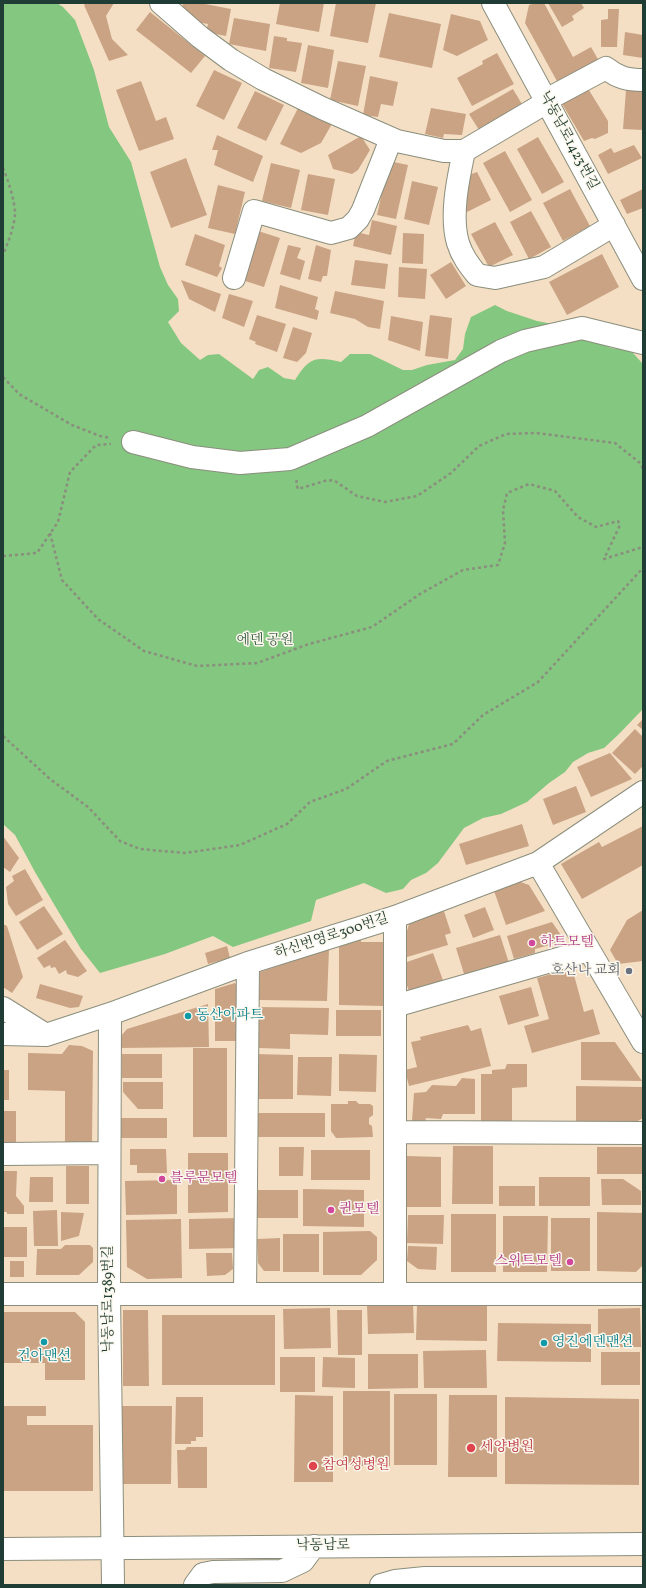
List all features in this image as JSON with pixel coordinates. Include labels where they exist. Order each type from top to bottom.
[{"type":"main road","points":[[161,3],[200,37],[238,64],[263,79],[391,139],[444,151],[464,151],[547,101],[606,68],[612,73],[628,80],[643,80]]},
{"type":"main road","name":"낙동남로1423번길","points":[[493,3],[643,279]]},
{"type":"main road","points":[[234,278],[254,211],[331,233],[349,228],[364,210],[391,139]]},
{"type":"main road","points":[[464,151],[454,215],[458,243],[467,262],[477,275],[495,278],[544,267],[614,225]]},
{"type":"main road","points":[[133,442],[192,457],[240,463],[290,459],[367,426],[501,351],[525,341],[582,328],[643,343]]},
{"type":"main road","name":"하신번영로300번길","points":[[3,1034],[46,1035],[110,1014],[248,963],[395,917],[538,862],[643,792]]},
{"type":"main road","points":[[538,862],[643,1042]]},
{"type":"main road","points":[[395,917],[395,1294]]},
{"type":"main road","points":[[395,1006],[589,950]]},
{"type":"main road","points":[[245,1294],[248,963]]},
{"type":"main road","points":[[3,1008],[46,1035]]},
{"type":"main road","name":"낙동남로1389번길","points":[[110,1014],[109,1294],[113,1585]]},
{"type":"main road","points":[[396,1132],[643,1133]]},
{"type":"main road","points":[[3,1154],[109,1153]]},
{"type":"main road","points":[[3,1294],[643,1294]]},
{"type":"main road","name":"낙동남로","points":[[3,1549],[643,1544]]},
{"type":"main road","points":[[195,1585],[203,1574],[213,1572],[282,1570],[303,1561],[314,1546]]},
{"type":"main road","points":[[381,1585],[395,1581],[425,1578],[643,1578]]},
{"type":"path","points":[[3,168],[8,178],[15,213],[10,238],[3,256]]},
{"type":"path","points":[[3,377],[19,394],[72,425],[100,436],[133,442]]},
{"type":"path","points":[[300,477],[296,483],[298,489],[328,480],[335,481],[357,496],[384,502],[417,496],[450,473],[479,446],[506,434],[536,433],[615,443],[640,463],[643,469]]},
{"type":"path","points":[[3,556],[38,553],[58,522],[70,472],[96,445],[133,442]]},
{"type":"path","points":[[50,533],[62,580],[98,619],[144,651],[197,666],[257,663],[309,644],[372,627],[420,594],[463,570],[498,565],[505,543],[503,510],[507,493],[529,484],[555,491],[578,517],[596,527],[618,521],[620,525],[604,559],[643,546]]},
{"type":"path","points":[[3,736],[50,779],[88,807],[120,841],[140,849],[186,853],[240,845],[287,824],[310,802],[346,789],[387,761],[453,744],[483,715],[538,682],[643,568]]},
{"type":"green space","name":"에덴 공원","points":[[3,3],[57,3],[63,7],[75,20],[94,70],[109,127],[131,162],[160,267],[168,285],[178,299],[179,311],[168,322],[181,343],[200,360],[208,355],[219,354],[253,379],[259,370],[268,367],[284,378],[295,380],[300,372],[314,360],[325,359],[341,362],[350,354],[370,354],[403,370],[412,370],[427,365],[455,360],[463,349],[465,334],[471,317],[495,305],[507,311],[537,321],[563,326],[611,348],[626,350],[633,353],[643,364],[643,709],[604,748],[588,753],[573,762],[565,772],[549,783],[527,802],[501,814],[483,818],[464,828],[438,863],[426,873],[411,880],[403,889],[386,893],[364,883],[316,900],[311,921],[233,947],[213,936],[165,954],[100,973],[81,949],[35,872],[15,835],[3,824]]},
{"type":"building","points":[[86,3],[114,3],[106,16],[112,39],[128,55],[109,61],[84,5]]},
{"type":"building","points":[[183,3],[200,3],[231,9],[226,36],[206,32],[208,24],[191,21],[192,15],[181,13]]},
{"type":"building","points":[[280,3],[324,3],[319,32],[276,24]]},
{"type":"building","points":[[336,3],[376,3],[368,43],[330,36]]},
{"type":"building","points":[[544,3],[573,57],[591,47],[599,61],[558,83],[525,23],[529,5]]},
{"type":"building","points":[[548,3],[581,3],[584,8],[572,16],[574,20],[562,27]]},
{"type":"building","points":[[608,9],[619,9],[617,47],[601,47],[601,20],[608,19]]},
{"type":"building","points":[[150,12],[205,56],[191,73],[136,30]]},
{"type":"building","points":[[389,13],[441,24],[432,68],[379,57]]},
{"type":"building","points":[[451,14],[480,21],[488,40],[457,56],[443,50]]},
{"type":"building","points":[[234,18],[270,24],[266,51],[229,44]]},
{"type":"building","points":[[625,32],[643,35],[643,58],[623,55]]},
{"type":"building","points":[[274,36],[287,38],[287,41],[302,43],[296,72],[269,68]]},
{"type":"building","points":[[308,45],[334,50],[328,88],[301,83]]},
{"type":"building","points":[[497,53],[514,84],[472,106],[457,78],[483,64],[482,61]]},
{"type":"building","points":[[338,61],[366,66],[358,106],[330,100]]},
{"type":"building","points":[[214,70],[242,83],[224,120],[196,106]]},
{"type":"building","points":[[370,76],[398,82],[393,106],[381,104],[378,117],[363,115]]},
{"type":"building","points":[[141,81],[156,121],[166,117],[174,139],[139,151],[116,90]]},
{"type":"building","points":[[587,87],[608,121],[608,133],[595,139],[592,138],[584,141],[561,102]]},
{"type":"building","points":[[513,89],[523,106],[479,130],[469,114]]},
{"type":"building","points":[[626,90],[643,90],[643,130],[623,129]]},
{"type":"building","points":[[255,91],[284,105],[266,141],[237,128]]},
{"type":"building","points":[[299,106],[333,122],[321,143],[301,153],[280,144]]},
{"type":"building","points":[[431,108],[466,114],[462,135],[444,134],[443,138],[425,134]]},
{"type":"building","points":[[217,135],[263,156],[253,182],[214,165],[218,150],[212,150]]},
{"type":"building","points":[[361,136],[370,150],[358,170],[352,174],[333,169],[328,155]]},
{"type":"building","points":[[538,137],[564,182],[542,194],[517,149]]},
{"type":"building","points":[[634,145],[642,158],[608,174],[598,155],[611,148],[614,153]]},
{"type":"building","points":[[505,151],[532,200],[510,212],[483,163]]},
{"type":"building","points":[[186,158],[207,215],[171,228],[150,172]]},
{"type":"building","points":[[389,161],[408,165],[396,219],[377,215]]},
{"type":"building","points":[[271,163],[300,170],[291,208],[262,201]]},
{"type":"building","points":[[477,172],[491,200],[467,212],[464,206],[469,175]]},
{"type":"building","points":[[308,174],[335,179],[328,215],[301,210]]},
{"type":"building","points":[[412,181],[438,187],[429,225],[404,219]]},
{"type":"building","points":[[218,185],[245,192],[235,234],[208,228]]},
{"type":"building","points":[[570,189],[590,226],[563,241],[543,203]]},
{"type":"building","points":[[643,189],[643,208],[627,214],[620,200]]},
{"type":"building","points":[[531,211],[551,247],[529,259],[510,222]]},
{"type":"building","points":[[372,220],[397,226],[391,255],[353,246],[356,232],[369,235]]},
{"type":"building","points":[[495,222],[513,255],[489,267],[471,234]]},
{"type":"building","points":[[255,230],[280,238],[264,287],[239,279]]},
{"type":"building","points":[[403,233],[424,234],[423,264],[402,263]]},
{"type":"building","points":[[195,234],[225,245],[219,266],[222,268],[217,277],[185,265]]},
{"type":"building","points":[[288,245],[301,248],[297,258],[305,261],[300,280],[280,274]]},
{"type":"building","points":[[316,245],[331,250],[327,276],[323,276],[321,282],[308,279]]},
{"type":"building","points":[[602,254],[619,287],[567,315],[549,282]]},
{"type":"building","points":[[355,260],[388,264],[385,289],[351,285]]},
{"type":"building","points":[[451,262],[466,286],[446,299],[430,275]]},
{"type":"building","points":[[399,267],[427,269],[425,299],[398,297]]},
{"type":"building","points":[[181,280],[221,294],[215,312],[189,299]]},
{"type":"building","points":[[280,285],[318,297],[315,309],[319,311],[317,320],[275,308]]},
{"type":"building","points":[[335,291],[384,301],[380,329],[368,327],[355,319],[330,313]]},
{"type":"building","points":[[229,294],[253,301],[244,327],[222,318]]},
{"type":"building","points":[[257,315],[286,324],[277,352],[255,344],[256,342],[249,339]]},
{"type":"building","points":[[430,315],[452,318],[448,359],[425,356]]},
{"type":"building","points":[[391,316],[423,322],[420,351],[388,340]]},
{"type":"building","points":[[293,327],[312,333],[306,353],[297,362],[283,358]]},
{"type":"building","points":[[643,719],[643,730],[637,725]]},
{"type":"building","points":[[635,729],[643,737],[643,766],[635,774],[612,753]]},
{"type":"building","points":[[610,753],[632,779],[591,797],[577,767]]},
{"type":"building","points":[[576,786],[586,812],[553,825],[543,799]]},
{"type":"building","points":[[522,824],[529,846],[466,865],[459,844]]},
{"type":"building","points":[[643,826],[643,865],[582,899],[561,864],[599,842],[602,847]]},
{"type":"building","points":[[3,836],[19,858],[10,872],[3,867]]},
{"type":"building","points":[[25,869],[43,900],[16,916],[8,904],[6,887],[14,881],[12,876]]},
{"type":"building","points":[[515,880],[529,885],[545,911],[506,925],[493,888]]},
{"type":"building","points":[[44,906],[63,934],[37,950],[19,922]]},
{"type":"building","points":[[485,907],[494,930],[473,938],[464,915]]},
{"type":"building","points":[[443,908],[451,933],[445,935],[448,945],[407,957],[403,945],[411,917]]},
{"type":"building","points":[[643,910],[643,961],[618,964],[610,950],[627,920]]},
{"type":"building","points":[[552,922],[565,941],[535,949],[535,953],[514,959],[507,936]]},
{"type":"building","points":[[3,924],[7,926],[23,977],[12,993],[3,987]]},
{"type":"building","points":[[500,935],[509,963],[465,977],[456,948]]},
{"type":"building","points":[[348,937],[361,937],[361,942],[383,942],[383,1006],[339,1005],[339,944],[348,944]]},
{"type":"building","points":[[65,940],[87,971],[78,977],[67,974],[66,970],[59,974],[55,967],[51,968],[50,965],[44,968],[37,958]]},
{"type":"building","points":[[227,946],[230,958],[208,964],[205,953]]},
{"type":"building","points":[[329,949],[327,1001],[259,1000],[260,972]]},
{"type":"building","points":[[433,953],[444,983],[410,994],[402,971],[404,963]]},
{"type":"building","points":[[565,970],[567,977],[574,975],[584,1012],[593,1009],[600,1034],[532,1053],[524,1026],[549,1019],[537,978]]},
{"type":"building","points":[[235,983],[239,988],[240,1041],[215,1041],[215,989]]},
{"type":"building","points":[[40,984],[83,996],[79,1007],[70,1008],[36,998]]},
{"type":"building","points":[[531,987],[539,1016],[508,1025],[499,996]]},
{"type":"building","name":"동산아파트","points":[[208,1004],[209,1047],[118,1048],[118,1043],[121,1036],[127,1029]]},
{"type":"building","points":[[259,1007],[329,1008],[328,1035],[290,1034],[290,1049],[259,1048]]},
{"type":"building","points":[[336,1010],[381,1010],[381,1036],[336,1036]]},
{"type":"building","points":[[468,1025],[471,1031],[481,1028],[491,1066],[409,1086],[405,1070],[417,1067],[411,1042],[421,1040],[420,1037]]},
{"type":"building","points":[[581,1042],[615,1042],[642,1081],[581,1080]]},
{"type":"building","points":[[69,1045],[82,1046],[93,1051],[92,1144],[65,1144],[65,1091],[28,1090],[28,1053],[62,1054]]},
{"type":"building","points":[[193,1048],[227,1048],[227,1137],[193,1137]]},
{"type":"building","points":[[122,1054],[162,1054],[162,1078],[122,1078]]},
{"type":"building","points":[[255,1054],[293,1055],[293,1099],[254,1099]]},
{"type":"building","points":[[339,1054],[377,1055],[376,1092],[339,1091]]},
{"type":"building","points":[[298,1057],[332,1057],[331,1096],[297,1095]]},
{"type":"building","points":[[507,1064],[527,1064],[527,1087],[512,1088],[512,1123],[481,1124],[481,1074],[492,1074],[492,1070],[505,1069]]},
{"type":"building","points":[[3,1070],[9,1070],[9,1100],[3,1100]]},
{"type":"building","points":[[462,1078],[475,1079],[475,1114],[443,1114],[441,1119],[426,1118],[425,1122],[412,1121],[414,1093],[426,1092],[432,1085],[456,1086]]},
{"type":"building","points":[[123,1082],[163,1082],[163,1109],[138,1109],[123,1092]]},
{"type":"building","points":[[576,1086],[643,1087],[643,1118],[631,1125],[576,1125]]},
{"type":"building","points":[[348,1101],[356,1101],[359,1104],[370,1104],[373,1106],[373,1115],[369,1118],[369,1124],[372,1126],[373,1137],[336,1138],[331,1131],[331,1104],[348,1104]]},
{"type":"building","points":[[3,1111],[16,1111],[16,1143],[3,1143]]},
{"type":"building","points":[[255,1113],[325,1113],[325,1137],[255,1137]]},
{"type":"building","points":[[117,1118],[167,1118],[167,1138],[117,1138]]},
{"type":"building","points":[[453,1146],[493,1146],[493,1204],[452,1204]]},
{"type":"building","points":[[279,1147],[304,1147],[303,1176],[279,1176]]},
{"type":"building","points":[[597,1147],[642,1147],[642,1174],[597,1174]]},
{"type":"building","points":[[130,1149],[166,1149],[167,1173],[137,1173],[137,1165],[130,1165]]},
{"type":"building","points":[[311,1150],[370,1150],[370,1180],[311,1180]]},
{"type":"building","points":[[188,1153],[228,1153],[228,1212],[188,1213]]},
{"type":"building","points":[[406,1156],[441,1157],[441,1207],[405,1207]]},
{"type":"building","points":[[66,1166],[89,1166],[89,1204],[66,1204]]},
{"type":"building","points":[[3,1171],[17,1171],[16,1196],[24,1206],[24,1214],[7,1214],[7,1212],[3,1212]]},
{"type":"building","points":[[30,1177],[53,1177],[53,1202],[29,1202]]},
{"type":"building","points":[[539,1177],[590,1177],[590,1206],[539,1206]]},
{"type":"building","points":[[601,1179],[623,1179],[641,1191],[641,1205],[602,1205]]},
{"type":"building","points":[[177,1180],[177,1214],[126,1215],[125,1181]]},
{"type":"building","points":[[499,1186],[535,1186],[535,1206],[499,1206]]},
{"type":"building","points":[[303,1189],[364,1190],[364,1227],[303,1226]]},
{"type":"building","points":[[257,1190],[298,1190],[298,1218],[257,1218]]},
{"type":"building","points":[[57,1210],[58,1246],[34,1246],[33,1211]]},
{"type":"building","points":[[61,1212],[84,1213],[79,1236],[61,1241]]},
{"type":"building","points":[[597,1212],[643,1213],[643,1265],[636,1272],[597,1271]]},
{"type":"building","points":[[451,1214],[496,1214],[496,1272],[451,1272]]},
{"type":"building","points":[[408,1215],[444,1215],[443,1244],[407,1243]]},
{"type":"building","points":[[503,1216],[548,1216],[547,1272],[503,1272]]},
{"type":"building","points":[[240,1218],[241,1248],[189,1249],[189,1219]]},
{"type":"building","points":[[551,1218],[590,1218],[590,1271],[551,1271]]},
{"type":"building","points":[[181,1219],[182,1278],[147,1279],[127,1267],[126,1220]]},
{"type":"building","points":[[3,1227],[27,1227],[27,1257],[3,1257]]},
{"type":"building","points":[[370,1231],[377,1237],[377,1260],[361,1275],[323,1275],[323,1232]]},
{"type":"building","points":[[283,1234],[319,1234],[319,1272],[283,1272]]},
{"type":"building","points":[[280,1238],[280,1271],[264,1271],[258,1263],[257,1239]]},
{"type":"building","points":[[65,1245],[90,1245],[93,1248],[93,1262],[79,1275],[36,1275],[37,1249],[61,1249]]},
{"type":"building","points":[[408,1246],[437,1247],[436,1270],[418,1269],[407,1261]]},
{"type":"building","points":[[206,1253],[232,1253],[233,1269],[225,1275],[207,1276]]},
{"type":"building","points":[[10,1261],[24,1261],[24,1277],[10,1277]]},
{"type":"building","points":[[413,1303],[414,1333],[368,1334],[367,1304]]},
{"type":"building","points":[[417,1304],[487,1305],[487,1341],[416,1340]]},
{"type":"building","points":[[330,1308],[331,1348],[284,1349],[283,1309]]},
{"type":"building","points":[[640,1308],[641,1347],[598,1347],[598,1309]]},
{"type":"building","points":[[123,1310],[148,1310],[149,1386],[123,1386]]},
{"type":"building","points":[[337,1310],[362,1310],[362,1355],[338,1355]]},
{"type":"building","name":"건아맨션","points":[[3,1312],[75,1312],[85,1322],[85,1380],[45,1380],[45,1363],[3,1363]]},
{"type":"building","points":[[162,1315],[275,1315],[275,1385],[162,1385]]},
{"type":"building","name":"영진에덴맨션","points":[[498,1323],[591,1324],[591,1362],[497,1361]]},
{"type":"building","points":[[486,1350],[487,1388],[424,1388],[423,1351]]},
{"type":"building","points":[[601,1352],[640,1352],[640,1385],[601,1385]]},
{"type":"building","points":[[368,1354],[418,1354],[418,1388],[368,1389]]},
{"type":"building","points":[[280,1357],[315,1357],[315,1392],[280,1392]]},
{"type":"building","points":[[323,1357],[355,1358],[355,1388],[322,1387]]},
{"type":"building","points":[[343,1391],[390,1391],[390,1466],[343,1466]]},
{"type":"building","points":[[394,1394],[437,1394],[437,1465],[394,1465]]},
{"type":"building","points":[[295,1395],[333,1396],[333,1482],[294,1482]]},
{"type":"building","points":[[449,1395],[497,1395],[497,1477],[448,1477]]},
{"type":"building","points":[[176,1397],[203,1397],[203,1437],[196,1437],[196,1441],[191,1441],[191,1444],[175,1444]]},
{"type":"building","points":[[505,1397],[639,1399],[639,1485],[505,1484]]},
{"type":"building","points":[[3,1406],[46,1406],[46,1416],[27,1416],[27,1425],[93,1425],[93,1491],[3,1491]]},
{"type":"building","points":[[122,1406],[172,1406],[171,1484],[121,1484]]},
{"type":"building","points":[[187,1447],[207,1447],[207,1488],[178,1488],[177,1450],[185,1450]]},
{"type":"place","name":"하트모텔","points":[[532,943]]},
{"type":"place","name":"호산나 교회","points":[[629,971]]},
{"type":"place","name":"동산아파트","points":[[188,1016]]},
{"type":"place","name":"블루문모텔","points":[[162,1179]]},
{"type":"place","name":"퀸모텔","points":[[331,1210]]},
{"type":"place","name":"스위트모텔","points":[[570,1262]]},
{"type":"place","name":"건아맨션","points":[[44,1342]]},
{"type":"place","name":"영진에덴맨션","points":[[544,1343]]},
{"type":"place","name":"세양병원","points":[[471,1448]]},
{"type":"place","name":"참여성병원","points":[[313,1466]]}]
